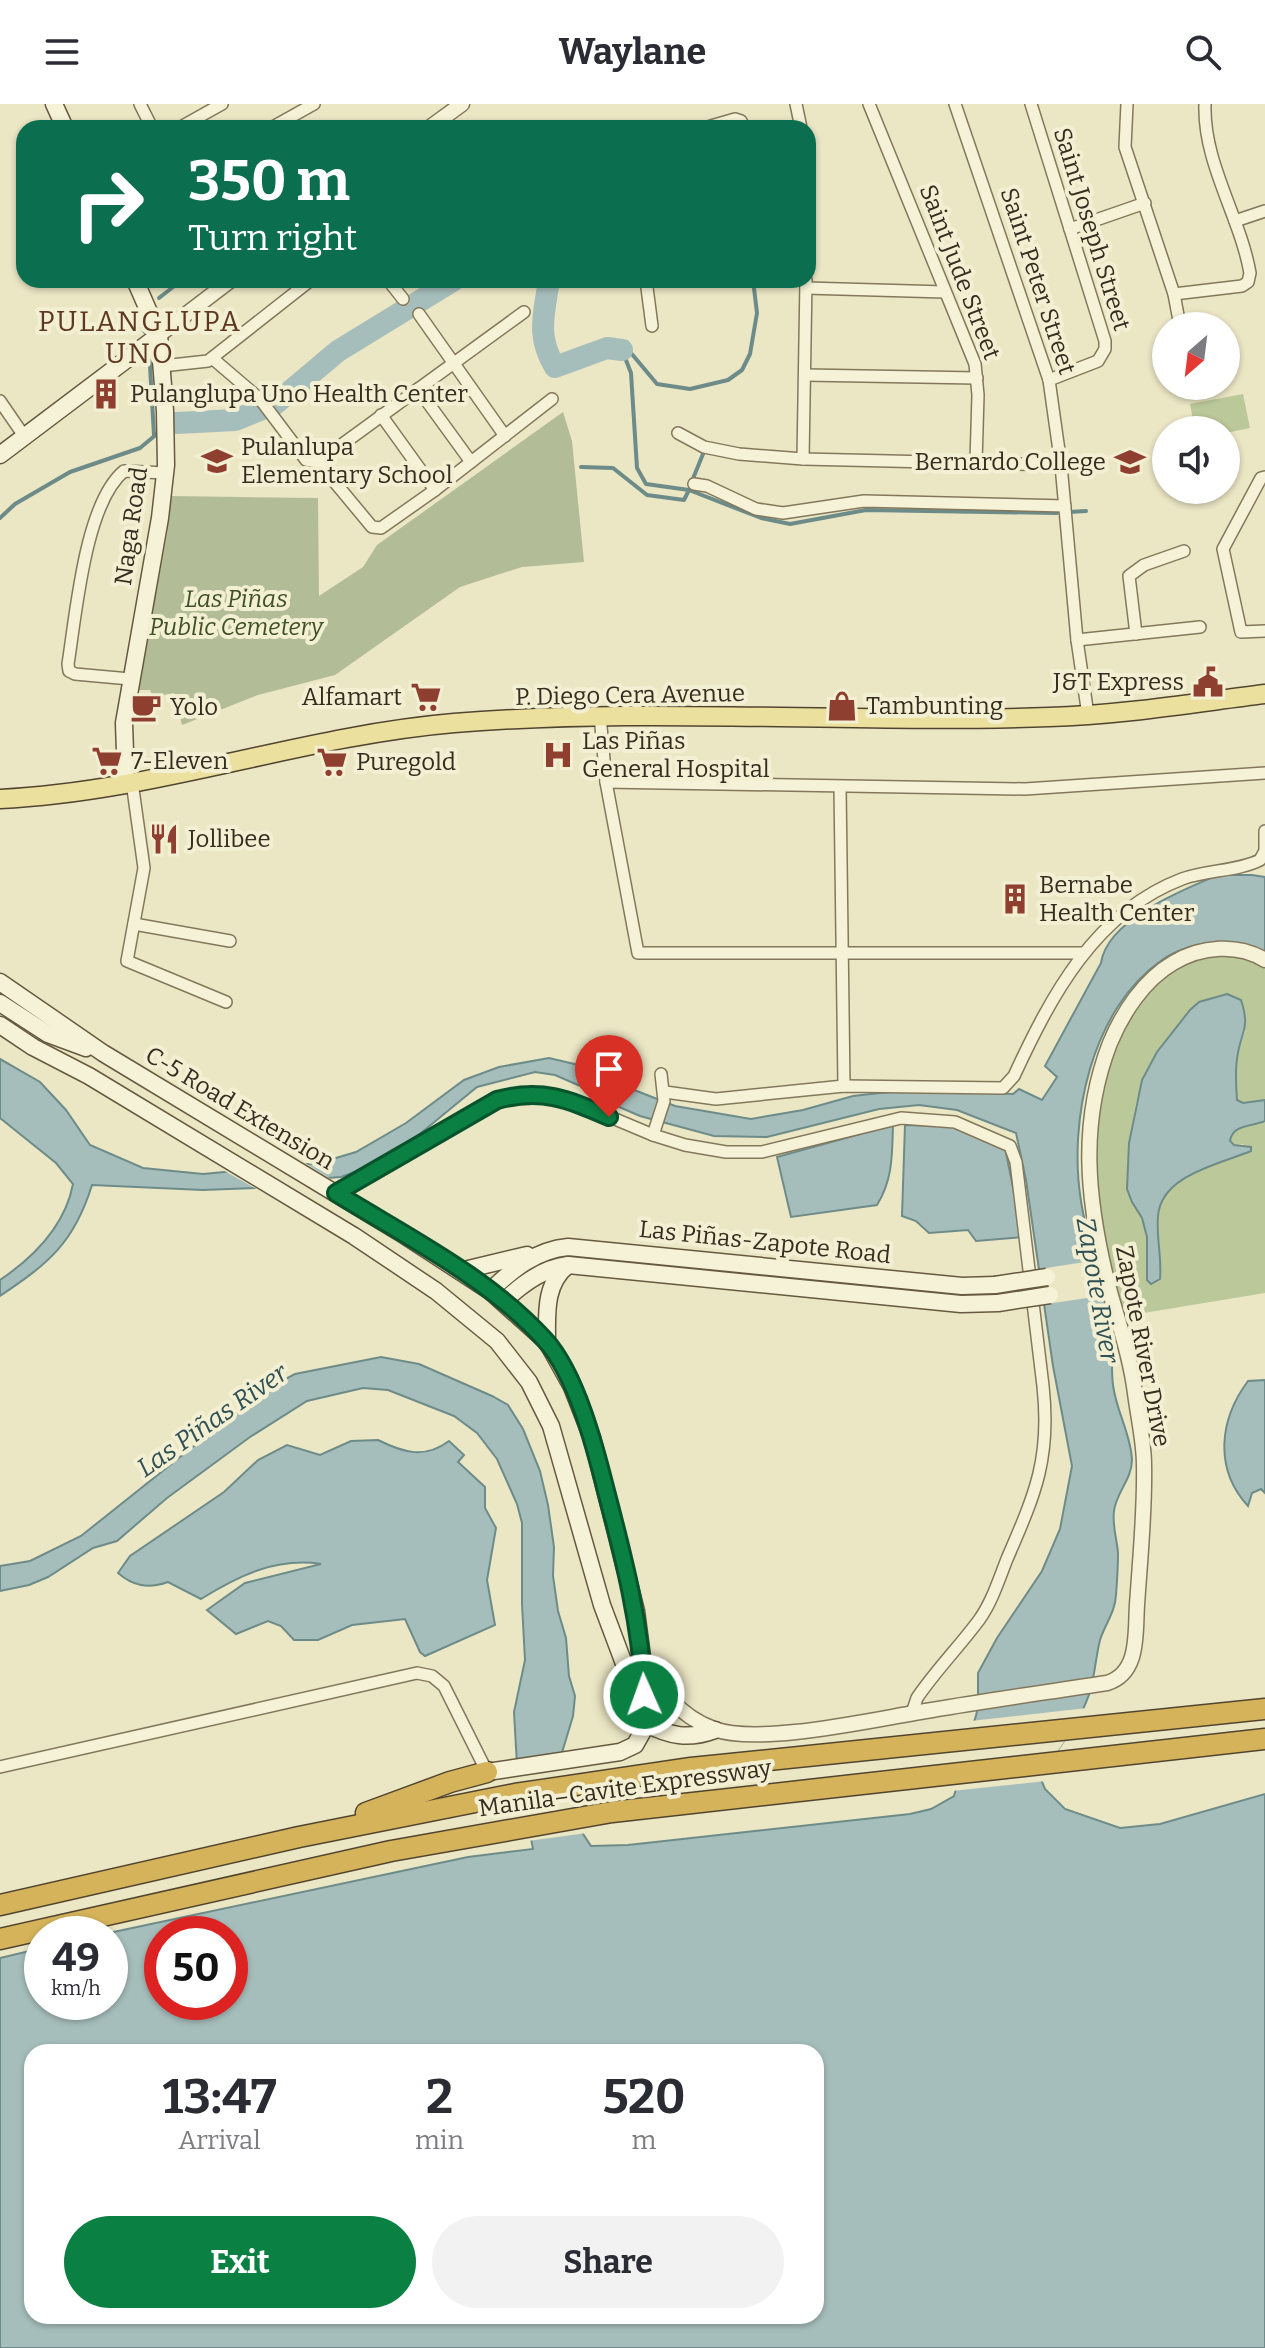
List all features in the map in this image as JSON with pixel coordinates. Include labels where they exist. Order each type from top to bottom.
[{"type":"highway","name":"Manila–Cavite Expressway","points":[[0,1905],[299,1837],[515,1794],[608,1780],[964,1739],[1265,1709]]},
{"type":"highway","name":"Manila–Cavite Expressway","points":[[0,1939],[366,1857],[612,1812],[1265,1739]]},
{"type":"highway","points":[[299,1837],[450,1782],[494,1771]]},
{"type":"main road","name":"Naga Road","points":[[129,782],[124,723],[165,473],[159,335],[138,288]]},
{"type":"main road","points":[[0,455],[159,335]]},
{"type":"main road","name":"P. Diego Cera Avenue","points":[[0,799],[129,782],[380,732],[456,723],[600,715],[884,719],[1088,715],[1265,694]]},
{"type":"main road","name":"C-5 Road Extension","points":[[0,982],[103,1053],[460,1271],[497,1296],[547,1342],[572,1387],[592,1438],[628,1572],[642,1657],[643,1717]]},
{"type":"main road","name":"C-5 Road Extension","points":[[0,1003],[48,1034],[89,1076]]},
{"type":"main road","name":"C-5 Road Extension","points":[[0,1025],[385,1256],[467,1314],[497,1341],[529,1382],[551,1426],[602,1605],[643,1717]]},
{"type":"main road","name":"C-5 Road Extension","points":[[48,1034],[103,1053]]},
{"type":"main road","points":[[321,1216],[332,1191]]},
{"type":"main road","name":"Las Piñas-Zapote Road","points":[[497,1296],[524,1262],[544,1251],[568,1247],[962,1286],[995,1285],[1047,1277]]},
{"type":"main road","points":[[460,1271],[544,1251]]},
{"type":"main road","points":[[547,1342],[550,1292],[556,1276],[568,1265]]},
{"type":"main road","name":"Las Piñas-Zapote Road","points":[[497,1296],[551,1268],[568,1265],[961,1304],[998,1303],[1050,1295]]},
{"type":"main road","points":[[643,1717],[672,1703]]},
{"type":"main road","points":[[643,1717],[671,1735],[698,1736],[715,1730]]},
{"type":"main road","points":[[494,1771],[612,1754],[635,1745],[643,1734],[643,1717]]},
{"type":"street","points":[[285,120],[314,104]]},
{"type":"street","points":[[440,120],[462,104]]},
{"type":"street","name":"Saint Jude Street","points":[[869,104],[975,364],[976,462]]},
{"type":"street","name":"Saint Peter Street","points":[[955,104],[1049,380],[1088,715]]},
{"type":"street","name":"Saint Joseph Street","points":[[1031,104],[1105,341],[1102,356],[1092,365],[1049,380]]},
{"type":"street","points":[[1127,104],[1125,147],[1177,312]]},
{"type":"street","points":[[1174,294],[1236,287],[1248,282],[1250,273],[1209,145],[1204,120],[1205,104]]},
{"type":"street","points":[[193,120],[218,105]]},
{"type":"street","points":[[1070,229],[1145,203]]},
{"type":"street","points":[[1235,221],[1265,211]]},
{"type":"street","points":[[816,285],[945,292]]},
{"type":"street","points":[[159,335],[221,288]]},
{"type":"street","points":[[162,366],[208,361],[301,288]]},
{"type":"street","points":[[394,288],[403,299]]},
{"type":"street","points":[[647,288],[652,326]]},
{"type":"street","points":[[803,459],[806,288]]},
{"type":"street","points":[[318,462],[524,312]]},
{"type":"street","points":[[419,314],[505,436]]},
{"type":"street","points":[[212,358],[260,399],[306,460],[318,462],[372,527],[381,528],[435,490],[552,399]]},
{"type":"street","points":[[805,375],[977,378]]},
{"type":"street","points":[[418,389],[471,462]]},
{"type":"street","points":[[0,401],[24,436]]},
{"type":"street","points":[[381,415],[435,490]]},
{"type":"street","points":[[678,433],[704,447],[739,454],[803,459],[1061,465]]},
{"type":"street","points":[[130,679],[75,674],[69,671],[70,649],[92,528],[115,478],[124,471],[165,473]]},
{"type":"street","points":[[1265,477],[1261,478],[1223,549],[1241,632],[1265,631]]},
{"type":"street","points":[[694,484],[707,486],[756,509],[783,513],[864,501],[1065,506]]},
{"type":"street","points":[[1136,634],[1129,576],[1144,565],[1184,551]]},
{"type":"street","points":[[1077,640],[1200,627]]},
{"type":"street","points":[[600,715],[606,782],[638,953],[1082,953]]},
{"type":"street","points":[[606,782],[1025,789],[1265,773]]},
{"type":"street","points":[[129,782],[144,868],[127,961],[226,1002]]},
{"type":"street","points":[[840,787],[844,1086]]},
{"type":"street","points":[[664,1096],[716,1099],[844,1086],[996,1089],[1008,1086],[1082,953],[1114,921],[1158,890],[1184,878],[1260,860],[1265,851],[1265,831]]},
{"type":"street","points":[[134,924],[230,941]]},
{"type":"street","name":"Zapote River Drive","points":[[642,1657],[672,1703],[698,1722],[734,1734],[771,1733],[1107,1683],[1126,1673],[1134,1648],[1145,1463],[1127,1352],[1107,1281],[1092,1195],[1089,1126],[1093,1096],[1115,1030],[1143,989],[1159,974],[1187,955],[1216,949],[1234,947],[1265,960]]},
{"type":"street","points":[[654,1132],[664,1096],[661,1074]]},
{"type":"street","points":[[332,1191],[497,1100],[520,1094],[565,1098],[685,1145],[726,1152],[762,1152],[901,1118],[955,1122],[1010,1146],[1014,1154],[1047,1418],[1044,1456],[1035,1492],[990,1600],[979,1619],[921,1692],[913,1704],[912,1713]]},
{"type":"street","points":[[0,1767],[417,1673],[432,1676],[444,1686],[494,1771]]},
{"type":"green space","points":[[1243,394],[1250,428],[1240,430],[1240,416],[1192,416],[1190,404],[1240,400],[1240,395]]},
{"type":"green space","name":"Las Piñas Public Cemetery","points":[[563,412],[572,441],[584,562],[522,567],[460,587],[335,675],[258,695],[182,725],[174,693],[153,697],[150,690],[137,690],[167,535],[171,496],[318,498],[319,596],[363,567],[377,545]]},
{"type":"green space","points":[[1233,954],[1265,968],[1265,1100],[1243,1103],[1237,1100],[1237,1055],[1245,1032],[1227,994],[1199,1002],[1150,1064],[1136,1103],[1129,1143],[1127,1189],[1143,1218],[1147,1237],[1146,1254],[1160,1278],[1158,1216],[1169,1190],[1194,1172],[1251,1151],[1243,1144],[1234,1145],[1230,1141],[1232,1136],[1239,1129],[1265,1121],[1265,1293],[1125,1316],[1103,1228],[1096,1172],[1100,1113],[1111,1063],[1132,1017],[1161,980],[1186,964]]},
{"type":"water","name":"Zapote River","points":[[1218,875],[1265,877],[1265,953],[1253,947],[1227,942],[1185,948],[1162,960],[1138,981],[1118,1007],[1090,1069],[1078,1136],[1081,1201],[1110,1318],[1113,1385],[1132,1460],[1114,1511],[1118,1553],[1115,1601],[1100,1640],[1091,1688],[1076,1722],[1040,1777],[1045,1789],[1065,1809],[1120,1828],[1160,1824],[1265,1794],[1265,2348],[0,2348],[0,1958],[24,1952],[24,2020],[128,2020],[128,1929],[144,1926],[144,2020],[248,2020],[248,1916],[189,1916],[468,1857],[533,1849],[517,1765],[514,1712],[525,1660],[522,1523],[497,1459],[477,1433],[454,1416],[388,1390],[363,1388],[307,1401],[250,1437],[167,1498],[117,1541],[93,1548],[48,1577],[0,1591],[0,1566],[30,1561],[81,1536],[274,1385],[295,1374],[381,1357],[419,1364],[492,1396],[508,1405],[523,1429],[540,1471],[548,1505],[554,1547],[553,1576],[575,1696],[573,1716],[558,1766],[570,1814],[591,1846],[628,1845],[910,1814],[931,1809],[954,1796],[978,1708],[978,1673],[997,1638],[1042,1571],[1060,1529],[1072,1466],[1016,1133],[957,1110],[919,1105],[879,1109],[767,1137],[714,1136],[640,1116],[555,1075],[535,1072],[477,1087],[421,1133],[371,1166],[341,1177],[286,1181],[255,1188],[203,1190],[92,1185],[77,1222],[58,1250],[33,1273],[0,1296],[0,1280],[25,1261],[46,1239],[63,1213],[73,1184],[56,1163],[0,1118],[0,1059],[40,1082],[66,1110],[90,1145],[143,1168],[203,1174],[319,1163],[356,1152],[406,1123],[464,1080],[499,1067],[549,1058],[587,1067],[619,1084],[675,1106],[751,1119],[803,1110],[853,1096],[907,1090],[1013,1094],[1019,1089],[1042,1100],[1057,1077],[1045,1066],[1101,963],[1106,947],[1131,920],[1148,908]]},
{"type":"water","points":[[1227,994],[1241,1000],[1245,1018],[1236,1064],[1237,1100],[1243,1103],[1265,1100],[1265,1121],[1239,1129],[1232,1136],[1230,1141],[1234,1145],[1251,1147],[1251,1151],[1194,1173],[1169,1190],[1158,1216],[1160,1279],[1151,1284],[1147,1280],[1147,1237],[1142,1218],[1127,1189],[1129,1143],[1142,1080],[1157,1052],[1190,1010],[1199,1002]]},
{"type":"water","points":[[893,1125],[889,1176],[877,1205],[791,1217],[777,1157]]},
{"type":"water","points":[[905,1125],[954,1126],[1005,1148],[1023,1237],[976,1241],[968,1230],[929,1233],[916,1221],[902,1216]]},
{"type":"water","points":[[1265,1380],[1265,1493],[1261,1489],[1252,1493],[1248,1506],[1237,1492],[1225,1460],[1226,1428],[1238,1396],[1248,1381]]},
{"type":"water","points":[[378,1440],[414,1452],[431,1450],[449,1441],[464,1455],[458,1462],[485,1487],[485,1508],[496,1528],[487,1580],[495,1625],[425,1656],[420,1652],[405,1619],[352,1625],[318,1640],[294,1640],[281,1626],[268,1621],[236,1634],[207,1610],[245,1583],[321,1564],[288,1563],[258,1570],[201,1599],[168,1582],[141,1585],[118,1573],[130,1556],[224,1492],[258,1460],[287,1445],[320,1455],[351,1441]]},
{"type":"pier","points":[[300,1160],[334,1181],[286,1185],[260,1191],[221,1169]]},
{"type":"pier","points":[[1097,1260],[1108,1295],[1039,1305],[1034,1270]]},
{"type":"pier","points":[[1087,1708],[1053,1758],[1046,1781],[952,1791],[971,1721]]},
{"type":"pier","points":[[562,1769],[573,1813],[587,1833],[528,1841],[515,1776]]},
{"type":"waterway","points":[[159,298],[172,288]]},
{"type":"waterway","points":[[177,423],[235,420],[275,404],[338,351],[441,288]]},
{"type":"waterway","points":[[548,288],[543,335],[555,367],[607,348],[622,350]]},
{"type":"waterway","points":[[622,350],[631,353],[657,384],[690,389],[728,380],[742,370],[750,354],[757,313],[754,288]]},
{"type":"waterway","points":[[142,311],[136,316],[145,332]]},
{"type":"waterway","points":[[149,349],[154,435]]},
{"type":"waterway","points":[[622,350],[631,373],[637,468],[646,484],[689,490],[761,518],[790,524],[866,510],[1057,513]]},
{"type":"waterway","points":[[0,518],[15,504],[70,472],[140,448],[158,433]]},
{"type":"waterway","points":[[692,481],[703,454]]},
{"type":"waterway","points":[[581,467],[613,468],[647,495],[684,500],[689,490]]},
{"type":"waterway","points":[[1069,512],[1086,511]]},
{"type":"place","name":"Pulanglupa Uno Health Center","points":[[106,394]]},
{"type":"place","name":"Pulanlupa Elementary School","points":[[217,461]]},
{"type":"place","name":"Bernardo College","points":[[1130,462]]},
{"type":"place","name":"J&T Express","points":[[1208,682]]},
{"type":"place","name":"Alfamart","points":[[426,697]]},
{"type":"place","name":"Tambunting","points":[[842,706]]},
{"type":"place","name":"Yolo","points":[[146,707]]},
{"type":"place","name":"Las Piñas General Hospital","points":[[558,755]]},
{"type":"place","name":"7-Eleven","points":[[107,761]]},
{"type":"place","name":"Puregold","points":[[332,762]]},
{"type":"place","name":"Jollibee","points":[[164,839]]},
{"type":"place","name":"Bernabe Health Center","points":[[1015,899]]},
{"type":"district","name":"PULANGLUPA UNO","points":[[140,337]]},
{"type":"route","points":[[609,1117],[565,1098],[541,1094],[520,1094],[497,1100],[336,1193],[490,1291],[547,1342],[572,1387],[592,1438],[636,1611],[644,1695]]},
{"type":"water label","name":"Las Piñas River","points":[[212,1420]]}]
